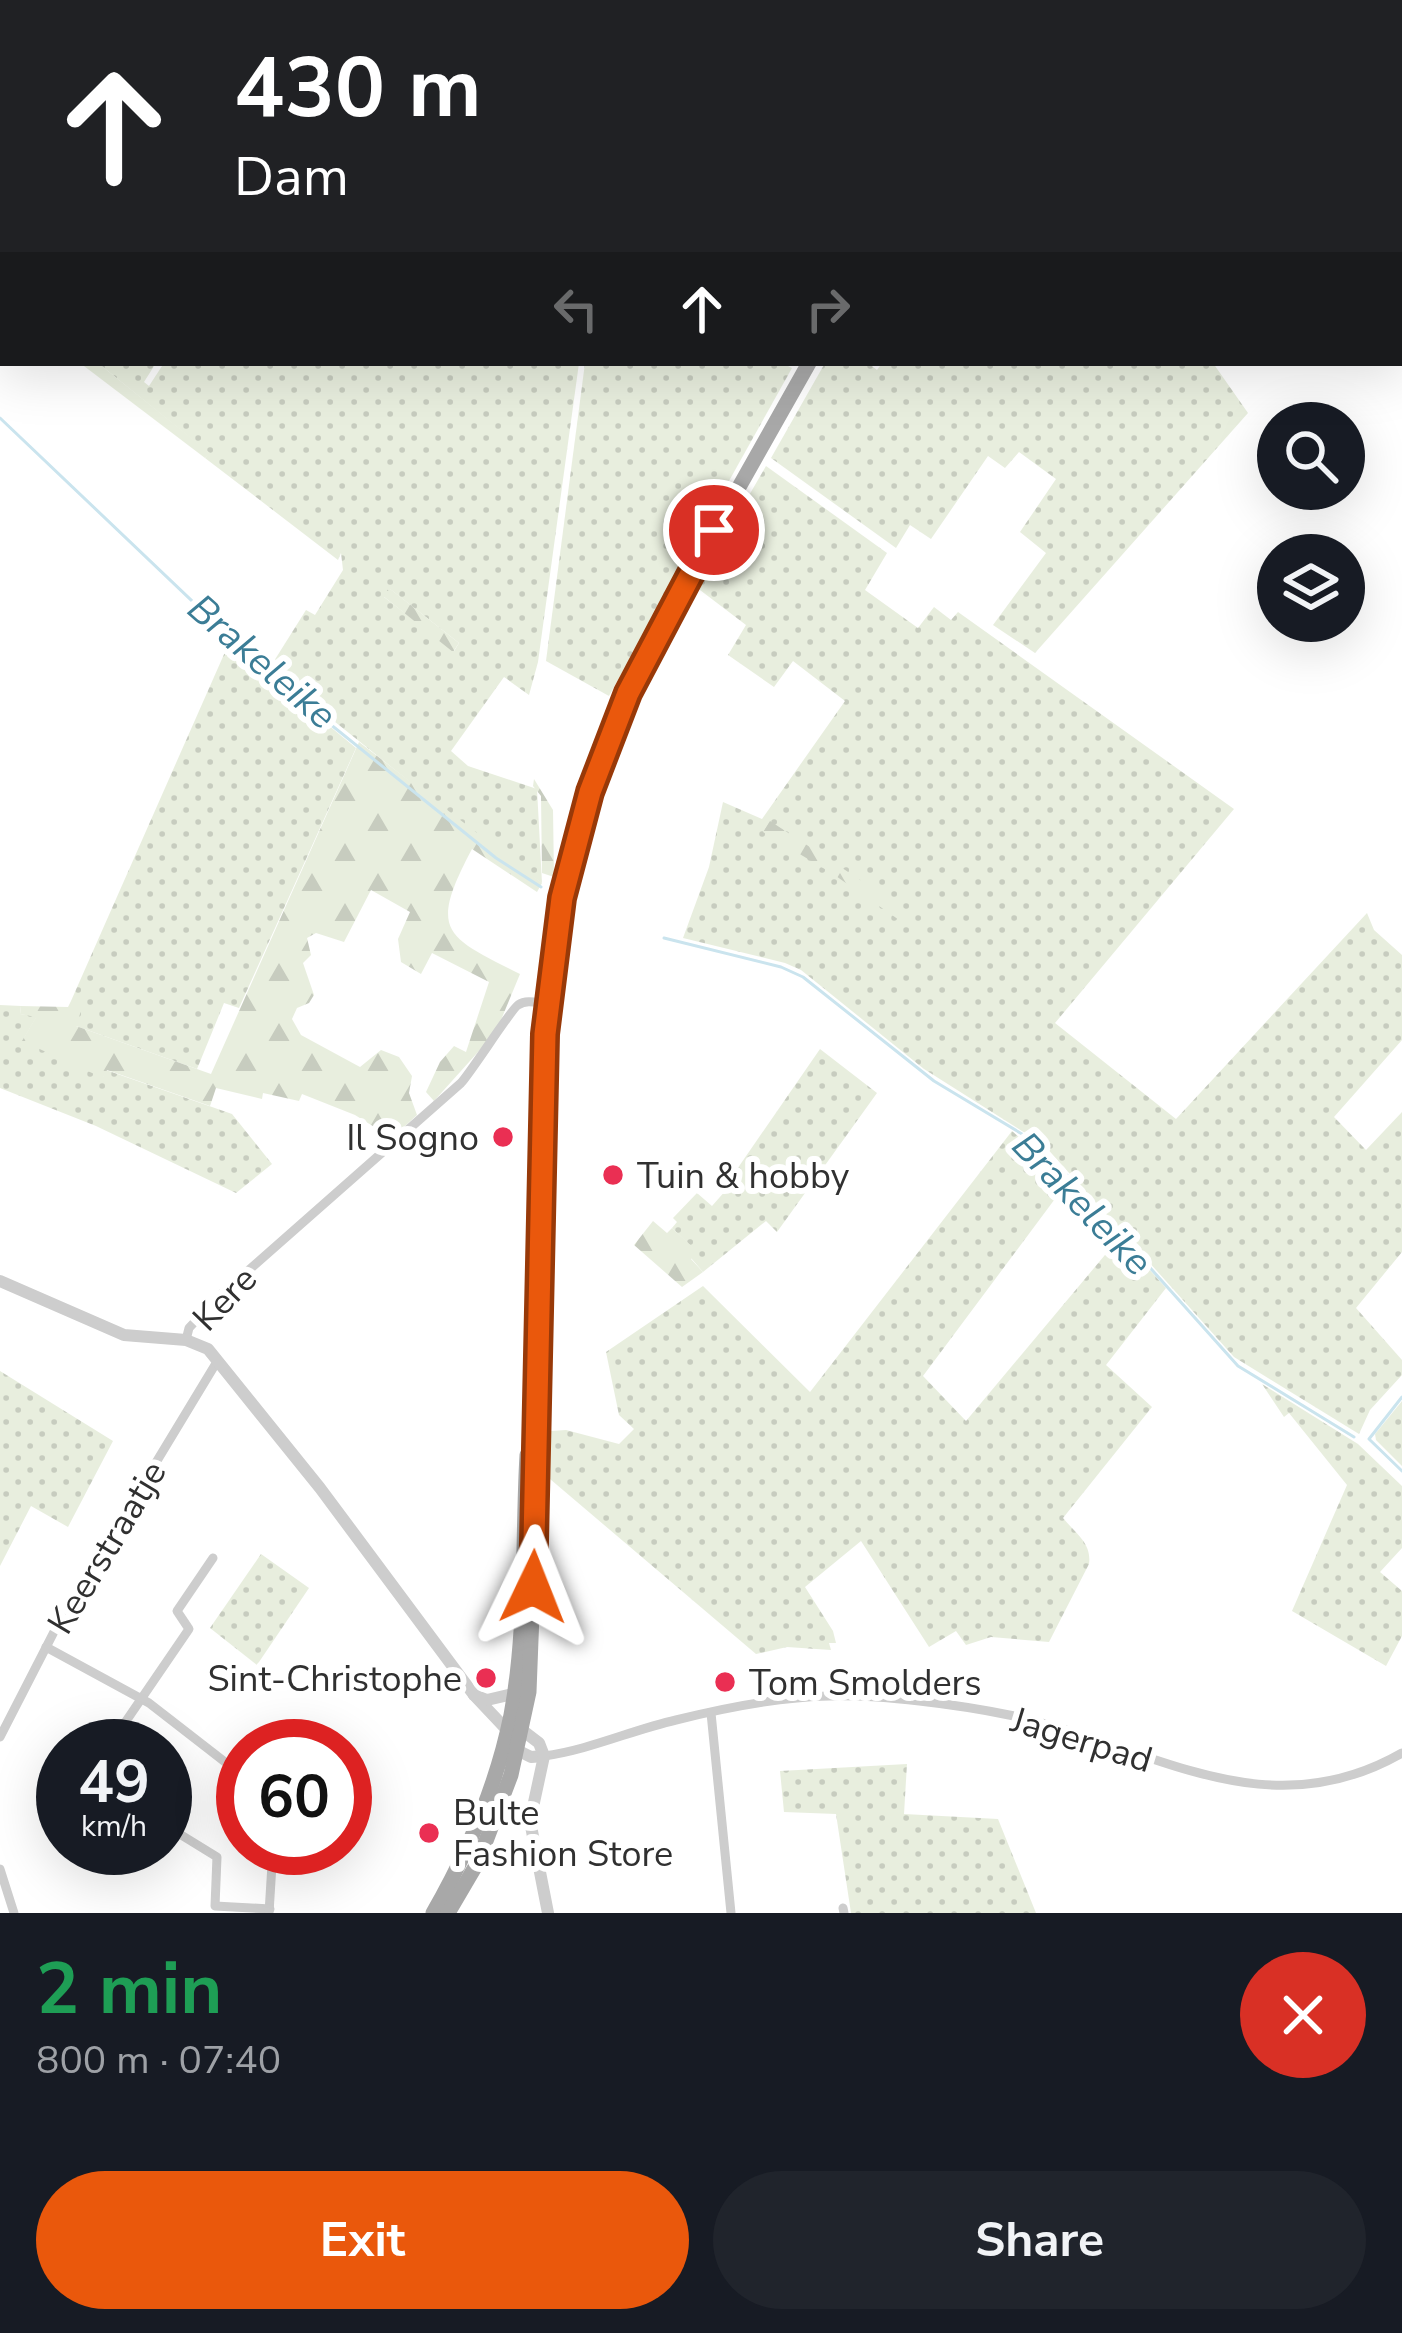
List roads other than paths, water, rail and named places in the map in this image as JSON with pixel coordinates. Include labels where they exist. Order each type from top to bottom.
[{"type":"main road","points":[[448,1913],[478,1862],[517,1750],[513,1694],[527,1595],[547,1004],[569,859],[628,693],[807,366]]},
{"type":"main road","points":[[433,1913],[483,1811],[514,1730],[531,1666],[527,1595]]},
{"type":"street","name":"Kere","points":[[544,1756],[539,1743],[514,1730],[474,1695],[218,1360],[208,1348],[185,1340],[189,1328],[217,1298],[461,1083],[497,1038],[514,1007],[524,1001],[547,1004]]},
{"type":"street","points":[[0,1281],[124,1334],[185,1340]]},
{"type":"street","name":"Keerstraatje","points":[[0,1737],[46,1647],[218,1360]]},
{"type":"street","points":[[128,1719],[189,1629],[177,1611],[213,1558]]},
{"type":"street","points":[[46,1647],[149,1702],[216,1754]]},
{"type":"street","points":[[474,1695],[487,1700],[513,1694]]},
{"type":"street","name":"Jagerpad","points":[[544,1756],[711,1713],[827,1696],[1006,1714],[1212,1778],[1258,1786],[1357,1775],[1402,1753]]},
{"type":"street","points":[[711,1713],[731,1913]]},
{"type":"street","points":[[517,1750],[544,1756],[530,1821],[548,1913]]},
{"type":"street","points":[[192,1842],[217,1857],[215,1906],[270,1911],[272,1875]]},
{"type":"street","points":[[0,1869],[14,1913]]},
{"type":"waterway","name":"Brakeleike","points":[[0,418],[273,678],[496,858],[541,887]]},
{"type":"waterway","name":"Brakeleike","points":[[664,938],[781,967],[803,977],[934,1081],[1022,1134],[1067,1175],[1238,1366],[1354,1437]]},
{"type":"waterway","points":[[1402,1397],[1369,1439],[1402,1471]]},
{"type":"place","name":"Il Sogno","points":[[503,1137]]},
{"type":"place","name":"Tuin & hobby","points":[[613,1175]]},
{"type":"place","name":"Sint-Christophe","points":[[486,1678]]},
{"type":"place","name":"Tom Smolders","points":[[725,1682]]},
{"type":"place","name":"Bulte Fashion Store","points":[[429,1833]]}]
